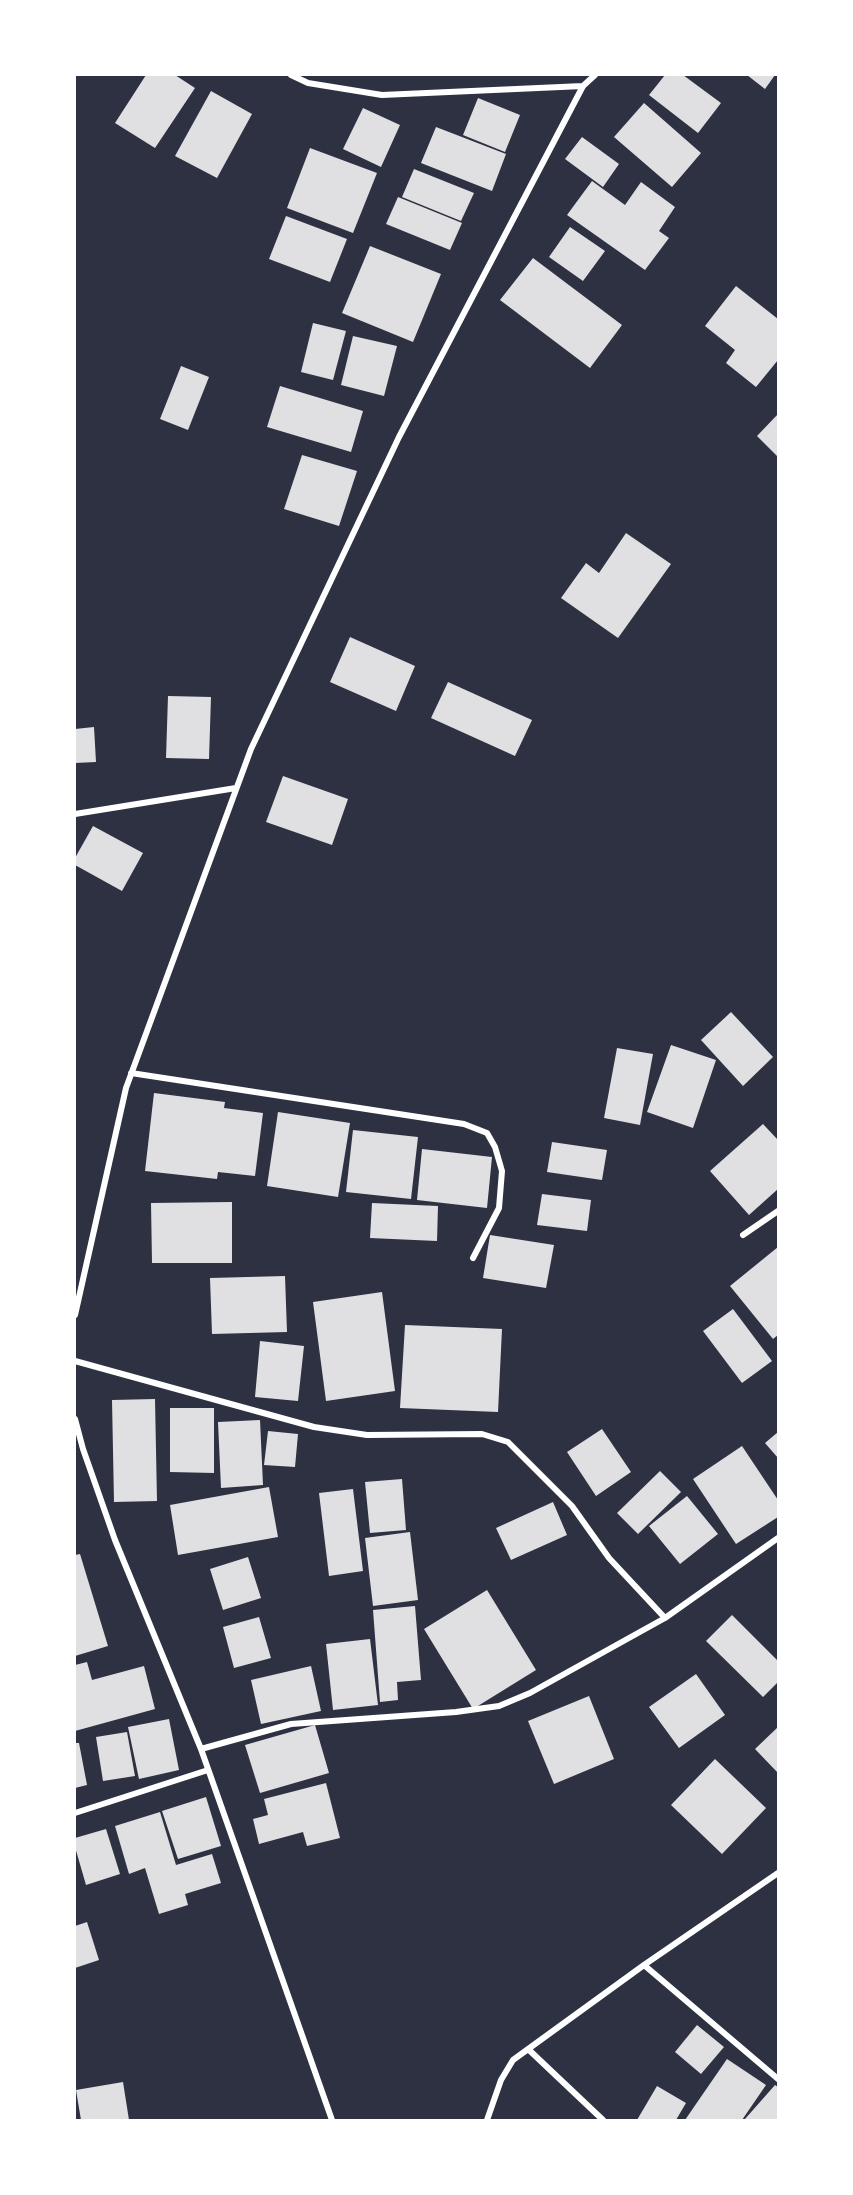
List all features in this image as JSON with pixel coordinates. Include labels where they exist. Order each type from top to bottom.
[{"type":"street","points":[[291,75],[308,83],[382,95],[583,86]]},
{"type":"street","points":[[75,1315],[126,1088],[251,749],[399,437],[583,86],[595,75]]},
{"type":"street","points":[[75,814],[236,788]]},
{"type":"street","points":[[132,1073],[464,1124],[487,1133],[495,1147],[502,1172],[499,1208],[473,1258]]},
{"type":"street","points":[[743,1235],[778,1211]]},
{"type":"street","points":[[75,1361],[314,1427],[367,1435],[482,1434],[508,1442],[572,1506],[609,1558],[665,1618]]},
{"type":"street","points":[[75,1419],[82,1449],[115,1540],[201,1749],[332,2120]]},
{"type":"street","points":[[201,1749],[291,1724],[456,1712],[499,1706],[530,1693],[665,1618],[778,1538]]},
{"type":"street","points":[[75,1813],[208,1770]]},
{"type":"street","points":[[487,2120],[501,2080],[513,2060],[644,1965],[778,1873]]},
{"type":"street","points":[[644,1965],[778,2079]]},
{"type":"street","points":[[528,2049],[603,2120]]},
{"type":"building","points":[[146,75],[175,75],[195,88],[155,148],[115,123]]},
{"type":"building","points":[[665,75],[683,75],[721,103],[698,133],[649,95]]},
{"type":"building","points":[[747,75],[775,75],[765,89]]},
{"type":"building","points":[[211,91],[252,114],[217,178],[175,156]]},
{"type":"building","points":[[478,98],[520,115],[505,152],[463,135]]},
{"type":"building","points":[[644,103],[701,153],[672,187],[614,137]]},
{"type":"building","points":[[363,108],[400,125],[381,167],[343,149]]},
{"type":"building","points":[[436,127],[506,154],[492,191],[421,163]]},
{"type":"building","points":[[582,137],[619,164],[603,187],[565,159]]},
{"type":"building","points":[[310,148],[377,173],[353,233],[287,208]]},
{"type":"building","points":[[414,169],[474,193],[461,221],[402,197]]},
{"type":"building","points":[[592,181],[625,205],[641,182],[675,207],[659,231],[669,238],[645,270],[567,215]]},
{"type":"building","points":[[398,197],[462,223],[450,250],[386,224]]},
{"type":"building","points":[[286,216],[347,239],[330,282],[269,259]]},
{"type":"building","points":[[570,227],[605,251],[583,281],[549,257]]},
{"type":"building","points":[[370,246],[441,274],[413,342],[342,313]]},
{"type":"building","points":[[533,258],[622,325],[590,368],[500,300]]},
{"type":"building","points":[[736,286],[778,319],[778,360],[756,387],[726,363],[735,350],[705,326]]},
{"type":"building","points":[[313,323],[346,331],[333,380],[301,372]]},
{"type":"building","points":[[353,336],[397,346],[384,396],[341,385]]},
{"type":"building","points":[[181,366],[209,377],[188,430],[160,419]]},
{"type":"building","points":[[280,386],[363,411],[351,452],[267,427]]},
{"type":"building","points":[[778,414],[778,457],[757,436]]},
{"type":"building","points":[[302,455],[357,471],[339,526],[284,509]]},
{"type":"building","points":[[626,533],[671,564],[618,638],[561,598],[586,563],[599,573]]},
{"type":"building","points":[[350,637],[415,666],[396,711],[330,682]]},
{"type":"building","points":[[448,682],[532,720],[515,756],[431,718]]},
{"type":"building","points":[[168,696],[211,697],[209,759],[166,758]]},
{"type":"building","points":[[94,727],[96,762],[75,763],[75,729]]},
{"type":"building","points":[[283,776],[348,799],[332,845],[266,822]]},
{"type":"building","points":[[93,826],[143,853],[122,891],[75,865],[75,858]]},
{"type":"building","points":[[731,1012],[773,1057],[743,1086],[701,1040]]},
{"type":"building","points":[[671,1045],[716,1060],[693,1128],[647,1112]]},
{"type":"building","points":[[617,1048],[653,1054],[640,1125],[604,1118]]},
{"type":"building","points":[[154,1093],[225,1102],[224,1108],[263,1113],[255,1176],[218,1172],[217,1179],[145,1171]]},
{"type":"building","points":[[278,1112],[350,1123],[338,1197],[267,1186]]},
{"type":"building","points":[[763,1124],[778,1140],[778,1189],[749,1215],[710,1171]]},
{"type":"building","points":[[353,1130],[418,1137],[411,1199],[346,1192]]},
{"type":"building","points":[[552,1142],[607,1150],[602,1180],[547,1172]]},
{"type":"building","points":[[422,1149],[492,1157],[487,1208],[417,1200]]},
{"type":"building","points":[[542,1194],[591,1200],[587,1231],[537,1225]]},
{"type":"building","points":[[232,1202],[232,1263],[152,1263],[151,1203]]},
{"type":"building","points":[[372,1203],[438,1206],[437,1241],[370,1238]]},
{"type":"building","points":[[490,1235],[554,1245],[546,1288],[483,1278]]},
{"type":"building","points":[[778,1247],[778,1335],[773,1339],[730,1286]]},
{"type":"building","points":[[285,1276],[287,1332],[212,1334],[210,1278]]},
{"type":"building","points":[[382,1292],[395,1391],[326,1401],[313,1302]]},
{"type":"building","points":[[733,1309],[772,1361],[742,1383],[703,1331]]},
{"type":"building","points":[[405,1325],[502,1329],[498,1412],[400,1408]]},
{"type":"building","points":[[260,1341],[304,1346],[298,1401],[255,1397]]},
{"type":"building","points":[[155,1399],[157,1501],[114,1502],[112,1400]]},
{"type":"building","points":[[170,1408],[214,1408],[214,1473],[170,1472]]},
{"type":"building","points":[[260,1420],[263,1485],[221,1488],[218,1422]]},
{"type":"building","points":[[602,1429],[631,1472],[596,1496],[567,1452]]},
{"type":"building","points":[[268,1431],[298,1434],[295,1467],[264,1465]]},
{"type":"building","points":[[778,1432],[778,1458],[765,1443]]},
{"type":"building","points":[[742,1446],[778,1500],[778,1517],[736,1544],[693,1479]]},
{"type":"building","points":[[660,1471],[681,1492],[638,1534],[617,1513]]},
{"type":"building","points":[[402,1479],[406,1530],[370,1533],[365,1482]]},
{"type":"building","points":[[269,1487],[278,1537],[178,1555],[170,1505]]},
{"type":"building","points":[[353,1489],[363,1571],[329,1576],[319,1493]]},
{"type":"building","points":[[687,1496],[718,1534],[680,1564],[649,1526]]},
{"type":"building","points":[[553,1502],[567,1535],[511,1560],[496,1528]]},
{"type":"building","points":[[410,1532],[418,1600],[373,1606],[365,1538]]},
{"type":"building","points":[[80,1554],[108,1646],[75,1656],[75,1555]]},
{"type":"building","points":[[248,1557],[261,1598],[223,1610],[210,1569]]},
{"type":"building","points":[[487,1590],[536,1670],[473,1709],[424,1629]]},
{"type":"building","points":[[415,1606],[421,1680],[397,1682],[398,1700],[380,1702],[373,1610]]},
{"type":"building","points":[[732,1615],[778,1661],[778,1682],[763,1697],[706,1641]]},
{"type":"building","points":[[259,1617],[271,1658],[234,1668],[223,1627]]},
{"type":"building","points":[[370,1639],[378,1705],[333,1710],[326,1644]]},
{"type":"building","points":[[87,1662],[92,1680],[144,1666],[155,1709],[75,1731],[75,1665]]},
{"type":"building","points":[[311,1666],[321,1711],[261,1724],[251,1680]]},
{"type":"building","points":[[696,1674],[725,1715],[679,1748],[649,1707]]},
{"type":"building","points":[[589,1696],[614,1759],[554,1784],[528,1721]]},
{"type":"building","points":[[169,1719],[179,1770],[139,1779],[128,1727]]},
{"type":"building","points":[[315,1725],[329,1773],[260,1793],[245,1745]]},
{"type":"building","points":[[778,1727],[778,1773],[755,1749]]},
{"type":"building","points":[[127,1732],[135,1776],[103,1781],[96,1737]]},
{"type":"building","points":[[75,1743],[79,1743],[87,1785],[75,1788]]},
{"type":"building","points":[[715,1759],[766,1808],[722,1854],[671,1805]]},
{"type":"building","points":[[326,1783],[340,1838],[307,1846],[303,1832],[259,1844],[253,1819],[268,1815],[264,1799]]},
{"type":"building","points":[[206,1797],[221,1846],[178,1859],[162,1811]]},
{"type":"building","points":[[160,1812],[176,1865],[212,1854],[221,1883],[185,1894],[188,1905],[159,1914],[145,1868],[129,1874],[115,1826]]},
{"type":"building","points":[[106,1829],[120,1874],[86,1885],[75,1847],[75,1838]]},
{"type":"building","points":[[87,1922],[99,1960],[75,1968],[75,1926]]},
{"type":"building","points":[[697,2025],[724,2047],[701,2074],[675,2052]]},
{"type":"building","points":[[727,2059],[766,2085],[742,2120],[685,2120]]},
{"type":"building","points":[[123,2082],[129,2120],[81,2120],[76,2090]]},
{"type":"building","points":[[775,2085],[778,2087],[778,2120],[745,2119]]},
{"type":"building","points":[[657,2086],[686,2103],[676,2120],[637,2120]]}]
